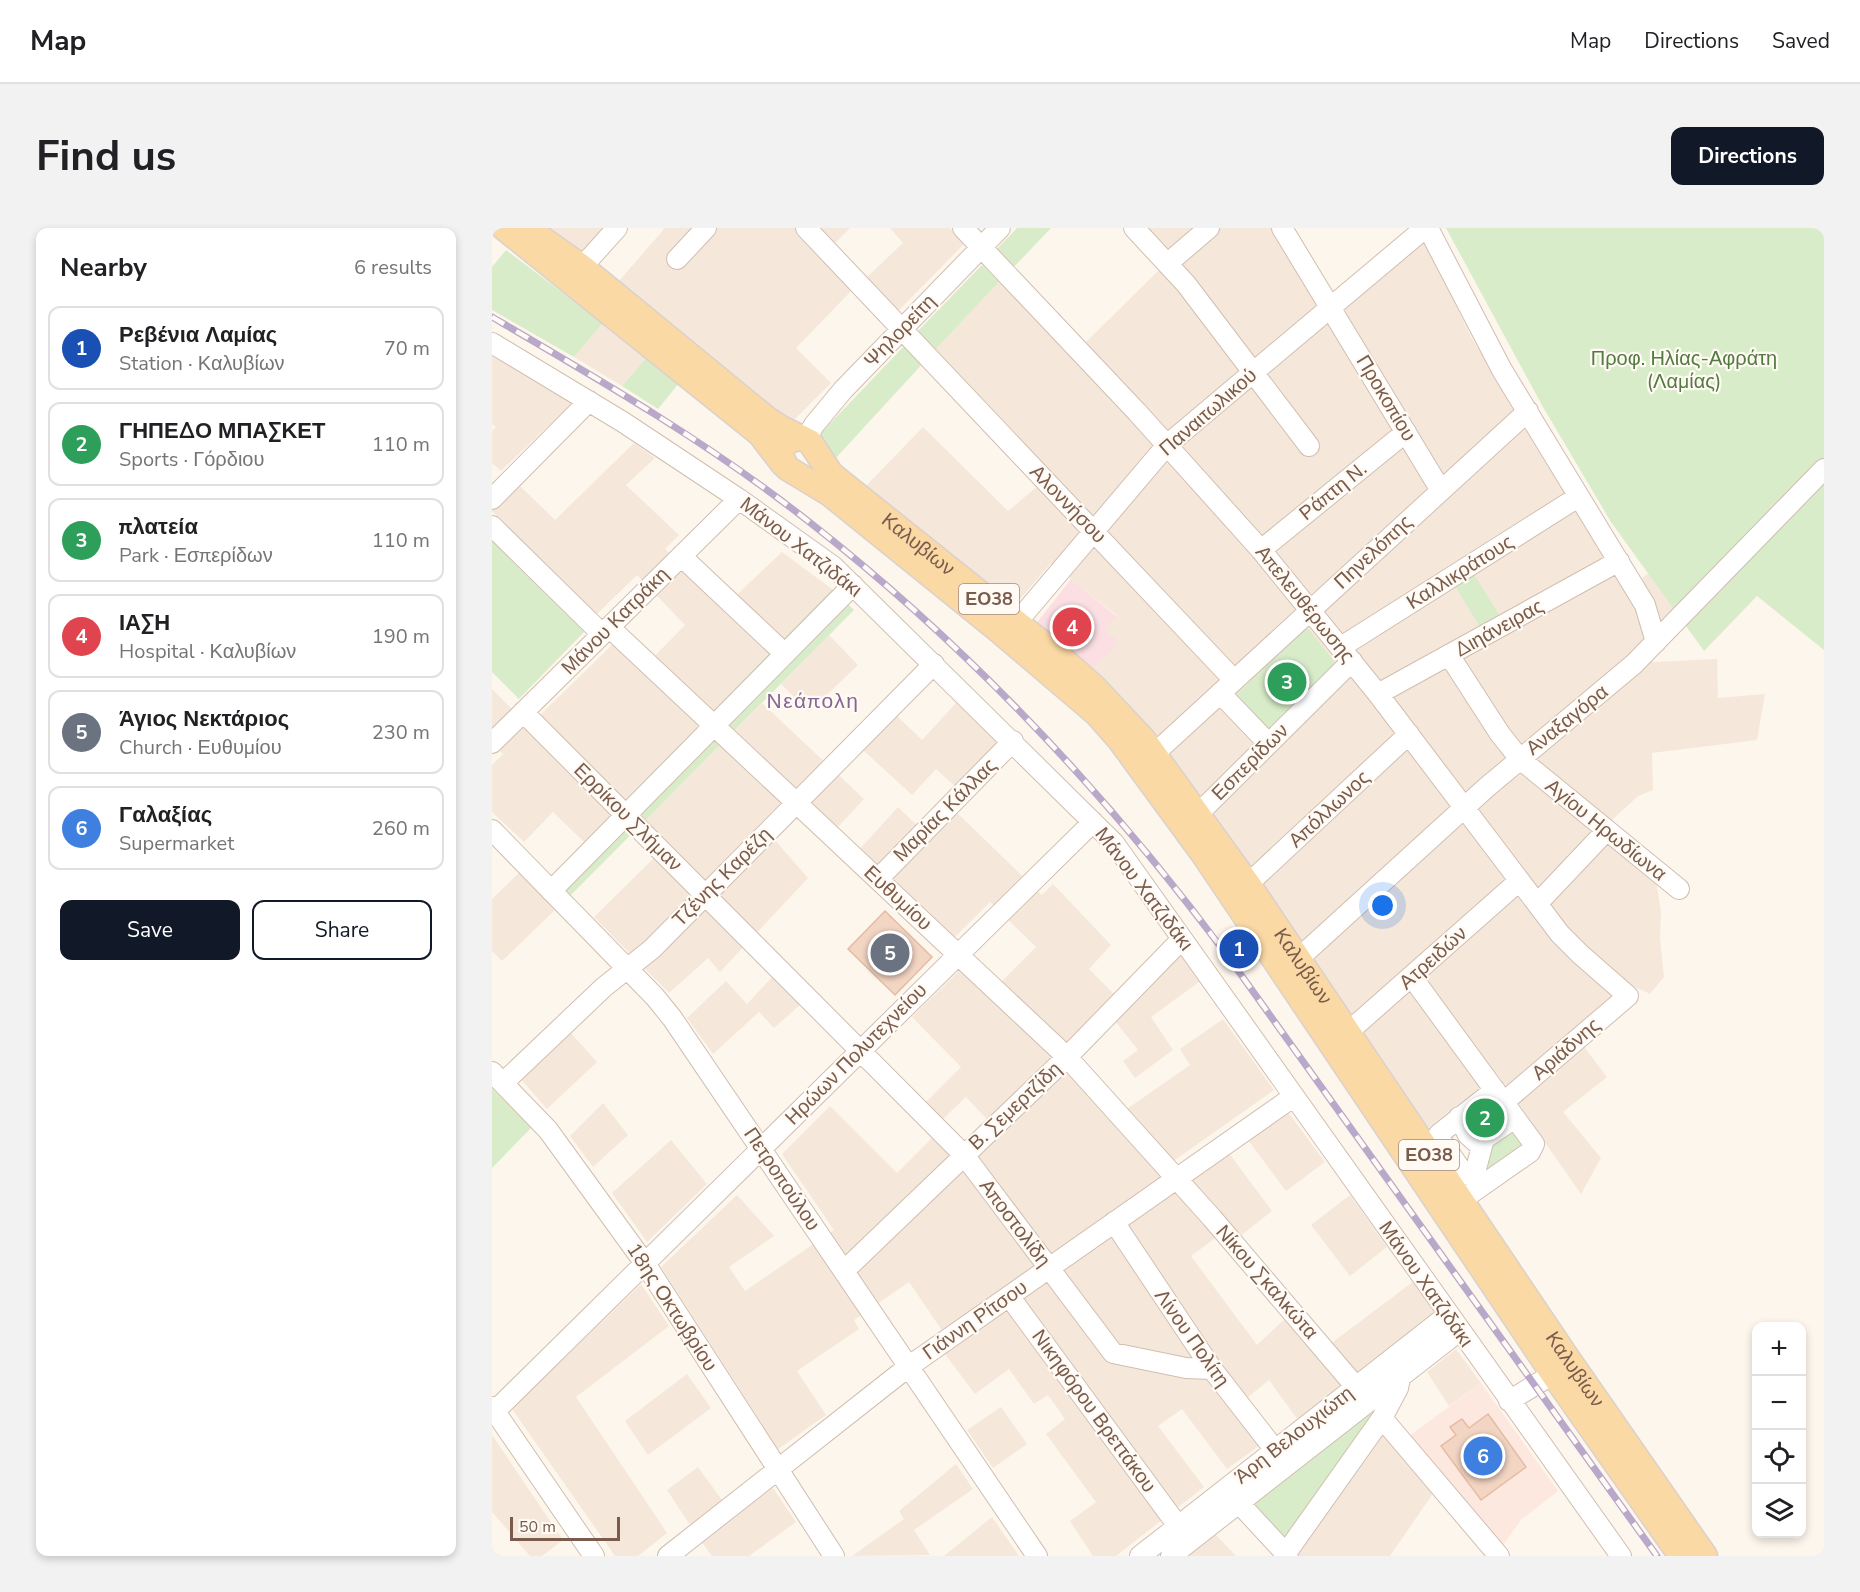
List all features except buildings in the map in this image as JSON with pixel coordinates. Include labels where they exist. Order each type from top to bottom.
[{"type":"main road","name":"Καλυβίων","points":[[504,228],[760,434],[788,468],[830,494],[1039,663],[1147,760],[1199,813],[1460,1201],[1705,1556]]},
{"type":"main road","name":"Καλυβίων","points":[[526,228],[582,267],[766,418],[808,443],[836,477],[1017,622],[1094,687],[1131,725],[1147,760],[1204,855],[1552,1374],[1681,1556]]},
{"type":"main road","points":[[788,468],[781,456],[784,444],[792,438],[808,443]]},
{"type":"street","points":[[582,267],[617,228]]},
{"type":"street","points":[[677,259],[706,228]]},
{"type":"street","name":"Αλοννήσου","points":[[806,228],[1234,680]]},
{"type":"street","name":"Απελευθέρωσης","points":[[963,228],[1167,445],[1261,550],[1378,694],[1537,904],[1580,954],[1628,996]]},
{"type":"street","name":"Ψηλορείτη","points":[[808,443],[821,415],[1000,228]]},
{"type":"street","points":[[1134,228],[1168,263],[1309,446]]},
{"type":"street","points":[[1168,263],[1209,228]]},
{"type":"street","name":"Προκοπίου","points":[[1282,228],[1440,489]]},
{"type":"street","points":[[1427,228],[1486,342],[1645,605],[1656,642]]},
{"type":"street","name":"Παναιτωλικού","points":[[1017,622],[1167,445],[1427,228]]},
{"type":"street","name":"Μάνου Χατζιδάκι","points":[[492,344],[590,401],[739,499],[813,551],[854,585],[1114,843],[1621,1556]]},
{"type":"street","points":[[492,499],[590,401]]},
{"type":"street","name":"Πηνελόπης","points":[[1147,760],[1527,411]]},
{"type":"street","name":"Ράπτη Ν.","points":[[1261,550],[1406,432]]},
{"type":"street","name":"Αναξαγόρα","points":[[1298,959],[1520,759],[1607,688],[1656,642],[1824,469]]},
{"type":"street","name":"Καλλικράτους","points":[[1346,654],[1578,497]]},
{"type":"street","name":"Μάνου Κατράκη","points":[[492,743],[739,499]]},
{"type":"street","name":"Ευθυμίου","points":[[492,526],[605,631],[715,727],[959,953],[1067,1057],[1176,1179]]},
{"type":"street","points":[[681,556],[785,654]]},
{"type":"street","name":"Διηάνειρας","points":[[1378,694],[1619,561]]},
{"type":"street","points":[[551,891],[854,585]]},
{"type":"street","name":"Εσπερίδων","points":[[1199,813],[1268,743],[1346,654]]},
{"type":"street","name":"Αγίου Ηρωδίωνα","points":[[1449,655],[1505,742],[1520,759],[1679,889]]},
{"type":"street","name":"Τζένης Καρέζη","points":[[498,1078],[652,949],[934,664]]},
{"type":"street","points":[[1220,693],[1268,743]]},
{"type":"street","name":"Ερρίκου Σλήμαν","points":[[523,712],[860,1049]]},
{"type":"street","name":"Απόλλωνος","points":[[1248,884],[1409,734]]},
{"type":"street","name":"Μαρίας Κάλλας","points":[[878,879],[1013,741]]},
{"type":"street","name":"Ηρώων Πολυτεχνείου","points":[[493,1411],[646,1264],[860,1049],[1093,822]]},
{"type":"street","name":"Πετροπούλου","points":[[492,830],[628,969],[672,1018],[1037,1556]]},
{"type":"street","points":[[1537,904],[1607,830]]},
{"type":"street","name":"Ατρειδών","points":[[1347,1033],[1519,881]]},
{"type":"street","name":"Β. Σεμερτζίδη","points":[[844,1270],[1067,1057],[1182,939]]},
{"type":"street","points":[[1412,977],[1534,1144],[1530,1152],[1460,1201]]},
{"type":"street","name":"Αριάδνης","points":[[1505,1103],[1628,996]]},
{"type":"street","name":"Αποστολίδη","points":[[860,1049],[964,1155],[1113,1353],[1186,1368],[1212,1369]]},
{"type":"street","name":"18ης Οκτωβρίου","points":[[498,1078],[548,1130],[646,1264],[834,1556]]},
{"type":"street","name":"Γιάννη Ρίτσου","points":[[668,1556],[908,1367],[1293,1097]]},
{"type":"street","points":[[1505,1103],[1495,1129],[1480,1146],[1475,1172],[1470,1177],[1464,1174],[1438,1138],[1439,1134],[1459,1117],[1505,1103]]},
{"type":"street","points":[[1459,1117],[1468,1135],[1480,1146]]},
{"type":"street","name":"Νίκου Σκαλκώτα","points":[[1176,1179],[1356,1387]]},
{"type":"street","name":"Λίνου Πολίτη","points":[[1114,1222],[1212,1369],[1275,1450]]},
{"type":"street","name":"Νικηφόρου Βρεττάκου","points":[[1009,1296],[1178,1526]]},
{"type":"street","name":"Άρη Βελουχιώτη","points":[[1171,1556],[1400,1378],[1454,1323]]},
{"type":"street","name":"Άρη Βελουχιώτη","points":[[1140,1556],[1356,1387],[1454,1323]]},
{"type":"street","points":[[1509,1401],[1552,1374]]},
{"type":"street","points":[[1238,1503],[1286,1555],[1382,1418],[1398,1388],[1400,1378]]},
{"type":"street","points":[[493,1411],[594,1556]]},
{"type":"street","points":[[1382,1418],[1495,1554]]},
{"type":"shaded area","points":[[549,228],[607,228],[583,255]]},
{"type":"shaded area","points":[[665,228],[796,228],[855,287],[796,348],[831,383],[790,424],[618,282]]},
{"type":"shaded area","points":[[820,228],[850,228],[835,243]]},
{"type":"shaded area","points":[[890,228],[950,228],[964,244],[898,311],[866,278],[903,243]]},
{"type":"shaded area","points":[[1143,228],[1272,228],[1330,320],[1425,241],[1471,337],[1627,590],[1700,532],[1757,479],[1650,648],[1652,662],[1717,659],[1718,698],[1765,694],[1757,740],[1652,753],[1653,790],[1638,796],[1600,831],[1656,880],[1661,912],[1660,938],[1664,977],[1650,994],[1633,986],[1575,1035],[1607,1077],[1563,1112],[1601,1158],[1581,1194],[1497,1074],[1425,1130],[1201,796],[1137,714],[1090,671],[1105,630],[1116,615],[1051,563],[1014,606],[866,486],[923,427],[1008,511],[1051,475],[935,350],[999,282],[1072,356],[1163,266]]},
{"type":"shaded area","points":[[603,323],[646,358],[622,386],[574,357]]},
{"type":"shaded area","points":[[492,353],[574,401],[501,471],[492,463],[492,431],[496,427],[492,424]]},
{"type":"shaded area","points":[[634,443],[655,458],[626,485],[679,535],[665,549],[725,606],[782,552],[832,589],[584,842],[553,812],[524,842],[492,812],[492,765],[503,754],[492,742],[492,689],[529,726],[615,642],[643,668],[685,625],[637,575],[596,615],[492,511],[492,506],[516,482],[555,520]]},
{"type":"shaded area","points":[[1071,579],[1116,616],[1105,630],[1119,643],[1090,671],[1035,625]]},
{"type":"shaded area","points":[[829,635],[858,665],[809,712],[781,684]]},
{"type":"shaded area","points":[[762,703],[864,799],[836,829],[795,789],[761,824],[808,878],[720,972],[708,958],[669,993],[594,917],[660,852],[636,829]]},
{"type":"shaded area","points":[[956,703],[1000,744],[956,787],[936,769],[912,795],[863,750],[896,715],[922,740]]},
{"type":"shaded area","points":[[898,807],[928,836],[953,809],[1042,895],[1053,884],[1111,945],[1089,969],[1126,1006],[1179,953],[1199,982],[1151,1017],[1173,1050],[1135,1078],[1123,1061],[1138,1050],[1104,1007],[1057,1055],[1114,1118],[1190,1065],[1180,1049],[1223,1019],[1274,1090],[1158,1172],[1218,1236],[1191,1256],[1257,1345],[1287,1317],[1317,1354],[1414,1281],[1436,1313],[1298,1420],[1269,1380],[1237,1406],[1263,1443],[1227,1469],[1182,1409],[1158,1426],[1204,1487],[1116,1556],[1093,1556],[1070,1521],[1096,1502],[1046,1434],[1065,1419],[1048,1395],[1034,1404],[1009,1369],[975,1394],[945,1354],[954,1348],[909,1282],[854,1320],[859,1329],[797,1371],[826,1415],[778,1449],[661,1267],[737,1195],[774,1236],[729,1267],[745,1291],[834,1230],[782,1154],[830,1106],[897,1173],[937,1133],[966,1164],[999,1132],[966,1097],[942,1120],[925,1103],[961,1067],[912,1017],[963,967],[991,992],[1036,947],[990,902],[953,939],[858,851]]},
{"type":"shaded area","points":[[519,873],[555,910],[502,961],[492,951],[492,899]]},
{"type":"shaded area","points":[[774,975],[801,1004],[774,1028],[759,1012],[713,1054],[687,1018],[726,981],[747,1004]]},
{"type":"shaded area","points":[[569,1031],[597,1062],[547,1109],[520,1078]]},
{"type":"shaded area","points":[[603,1103],[628,1135],[593,1167],[570,1136]]},
{"type":"shaded area","points":[[1288,1112],[1325,1162],[1286,1191],[1248,1140]]},
{"type":"shaded area","points":[[671,1140],[707,1184],[647,1242],[612,1193]]},
{"type":"shaded area","points":[[1228,1152],[1272,1211],[1239,1237],[1188,1180]]},
{"type":"shaded area","points":[[1350,1195],[1387,1247],[1350,1276],[1311,1225]]},
{"type":"shaded area","points":[[641,1284],[669,1326],[576,1397],[667,1533],[638,1556],[615,1556],[512,1409]]},
{"type":"shaded area","points":[[1456,1349],[1481,1383],[1449,1406],[1427,1372]]},
{"type":"shaded area","points":[[687,1374],[711,1408],[648,1455],[625,1421]]},
{"type":"shaded area","points":[[1481,1383],[1558,1491],[1521,1520],[1501,1548],[1408,1437]]},
{"type":"shaded area","points":[[1001,1407],[1027,1444],[993,1468],[967,1430]]},
{"type":"shaded area","points":[[1383,1429],[1436,1489],[1390,1556],[1295,1556]]},
{"type":"shaded area","points":[[492,1435],[563,1540],[542,1556],[530,1556],[492,1512]]},
{"type":"shaded area","points":[[956,1464],[973,1489],[914,1530],[930,1555],[852,1556],[904,1519],[899,1511]]},
{"type":"shaded area","points":[[698,1467],[722,1500],[690,1525],[667,1490]]},
{"type":"shaded area","points":[[773,1488],[796,1522],[749,1556],[712,1556],[701,1541]]},
{"type":"shaded area","points":[[992,1517],[1019,1556],[944,1556]]},
{"type":"shaded area","points":[[1213,1532],[1236,1556],[1184,1556]]},
{"type":"green space","points":[[1017,228],[1051,228],[1012,269],[995,251]]},
{"type":"green space","name":"Προφ. Ηλίας-Αφράτη (Λαμίας)","points":[[1446,228],[1824,228],[1824,650],[1757,596],[1704,651],[1611,522],[1543,407]]},
{"type":"green space","points":[[506,250],[603,323],[574,357],[492,310],[492,267]]},
{"type":"green space","points":[[982,265],[999,282],[935,350],[917,332]]},
{"type":"green space","points":[[907,343],[925,361],[834,460],[820,434]]},
{"type":"green space","points":[[646,358],[679,383],[658,409],[622,386]]},
{"type":"green space","points":[[492,540],[585,631],[519,699],[492,672]]},
{"type":"green space","points":[[1472,571],[1503,621],[1483,632],[1453,583]]},
{"type":"green space","points":[[832,589],[854,610],[564,902],[545,882]]},
{"type":"green space","points":[[1307,627],[1339,667],[1271,736],[1234,697]]},
{"type":"green space","points":[[492,1088],[531,1128],[492,1168]]},
{"type":"green space","points":[[1491,1097],[1506,1117],[1480,1133],[1470,1119]]},
{"type":"green space","points":[[1513,1126],[1527,1145],[1486,1178],[1483,1156],[1489,1145]]},
{"type":"green space","points":[[1369,1412],[1374,1416],[1284,1543],[1247,1505]]},
{"type":"railway","points":[[492,317],[653,413],[770,492],[867,569],[924,619],[1033,725],[1135,839],[1229,958],[1657,1556]]},
{"type":"place","name":"ΙΑΣΗ","points":[[1072,627]]},
{"type":"place","name":"πλατεία","points":[[1287,682]]},
{"type":"place","name":"Ρεβένια Λαμίας","points":[[1239,949]]},
{"type":"place","name":"Άγιος Νεκτάριος","points":[[890,953]]},
{"type":"place","name":"ΓΗΠΕΔΟ ΜΠΑΣΚΕΤ","points":[[1485,1118]]},
{"type":"place","name":"Γαλαξίας","points":[[1483,1456]]},
{"type":"district","name":"Νεάπολη","points":[[813,701]]}]
